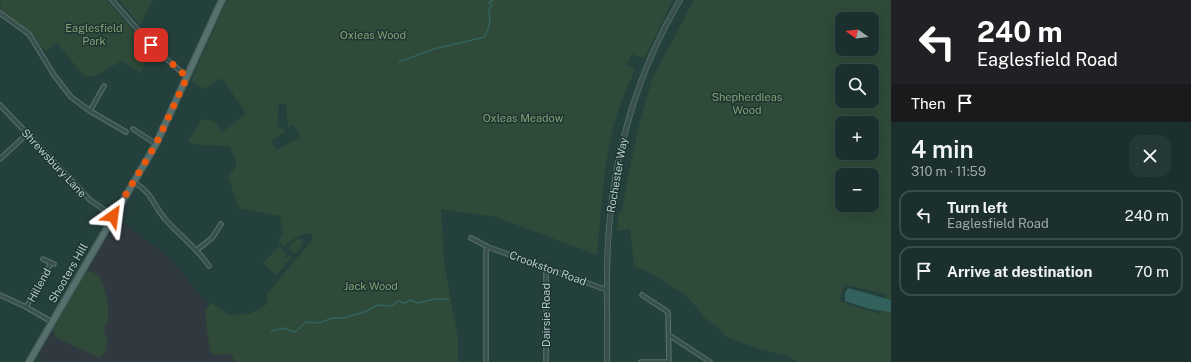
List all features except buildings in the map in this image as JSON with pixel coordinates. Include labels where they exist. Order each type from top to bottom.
[{"type":"main road","name":"Shooters Hill","points":[[29,362],[156,144],[222,0]]},
{"type":"street","points":[[112,0],[156,51],[187,77]]},
{"type":"street","name":"Rochester Way","points":[[607,362],[608,229],[611,199],[624,133],[642,77],[680,0]]},
{"type":"street","points":[[0,13],[29,34],[59,83],[75,100],[90,111],[126,132]]},
{"type":"street","points":[[90,111],[104,86]]},
{"type":"street","name":"Shrewsbury Lane","points":[[0,105],[90,200],[113,216]]},
{"type":"street","points":[[133,129],[156,144]]},
{"type":"street","points":[[0,159],[27,134]]},
{"type":"street","points":[[134,182],[149,193],[164,218],[197,250],[209,266]]},
{"type":"street","points":[[197,250],[212,238],[220,224]]},
{"type":"street","name":"Crookston Road","points":[[471,238],[488,247],[608,290]]},
{"type":"street","points":[[486,362],[486,250],[488,247]]},
{"type":"street","name":"Hillend","points":[[26,307],[52,264],[43,259]]},
{"type":"street","name":"Dairsie Road","points":[[546,268],[546,362]]},
{"type":"street","points":[[0,295],[26,307],[52,322]]},
{"type":"street","points":[[641,362],[669,362],[668,312],[642,295]]},
{"type":"street","points":[[669,335],[710,362]]},
{"type":"shaded area","points":[[120,215],[127,226],[171,259],[175,267],[177,266],[237,341],[239,362],[46,362],[38,356]]},
{"type":"green space","name":"Eaglesfield Park","points":[[1,0],[107,0],[149,49],[141,73],[121,61],[97,75],[85,77],[57,43],[46,52],[31,33],[0,11]]},
{"type":"green space","name":"Eaglesfield Park","points":[[118,0],[153,0],[140,25]]},
{"type":"green space","points":[[227,0],[673,0],[644,59],[632,54],[627,65],[635,69],[619,109],[609,148],[606,163],[597,255],[496,217],[441,209],[444,263],[458,338],[458,362],[235,362],[231,354],[212,355],[207,332],[205,309],[212,303],[229,315],[249,314],[260,309],[267,304],[267,294],[312,240],[312,235],[308,233],[301,235],[284,247],[279,242],[283,230],[280,216],[239,208],[228,177],[237,165],[230,146],[198,145],[188,142],[202,119],[214,121],[223,132],[246,113],[222,78],[205,89],[191,81]],"holes":[[[279,103],[286,104],[288,128],[294,125],[300,137],[277,150],[271,141],[285,132],[283,128],[279,129],[277,125]]]},
{"type":"green space","name":"Shepherdleas Wood","points":[[694,0],[891,0],[891,362],[797,362],[788,356],[760,349],[726,337],[718,327],[706,319],[686,295],[649,272],[634,266],[630,229],[617,231],[619,212],[622,212],[640,122],[652,79]],"holes":[[[845,285],[886,294],[880,314],[839,301]]]},
{"type":"green space","points":[[296,239],[302,240],[303,244],[295,254],[288,248]]},
{"type":"green space","points":[[279,246],[287,254],[284,257],[286,258],[289,256],[291,258],[276,275],[263,263]]},
{"type":"green space","points":[[86,271],[93,272],[98,277],[102,283],[107,299],[108,322],[105,325],[104,334],[107,336],[107,347],[104,354],[99,358],[55,337],[53,330]]},
{"type":"water","points":[[848,288],[891,300],[891,312],[869,309],[845,301],[845,293]]},
{"type":"waterway","points":[[399,62],[434,49],[485,37],[490,23],[489,9],[492,6],[489,2],[493,0]]},
{"type":"waterway","points":[[271,331],[283,328],[295,332],[306,322],[320,323],[332,318],[344,318],[367,311],[377,305],[392,306],[398,301],[404,303],[411,300],[417,303],[436,299],[449,299]]},
{"type":"route","points":[[113,216],[156,144],[187,77],[151,45]]},
{"type":"park label","name":"Oxleas Wood","points":[[373,35]]},
{"type":"park label","name":"Oxleas Meadow","points":[[523,118]]},
{"type":"park label","name":"Jack Wood","points":[[371,286]]}]
